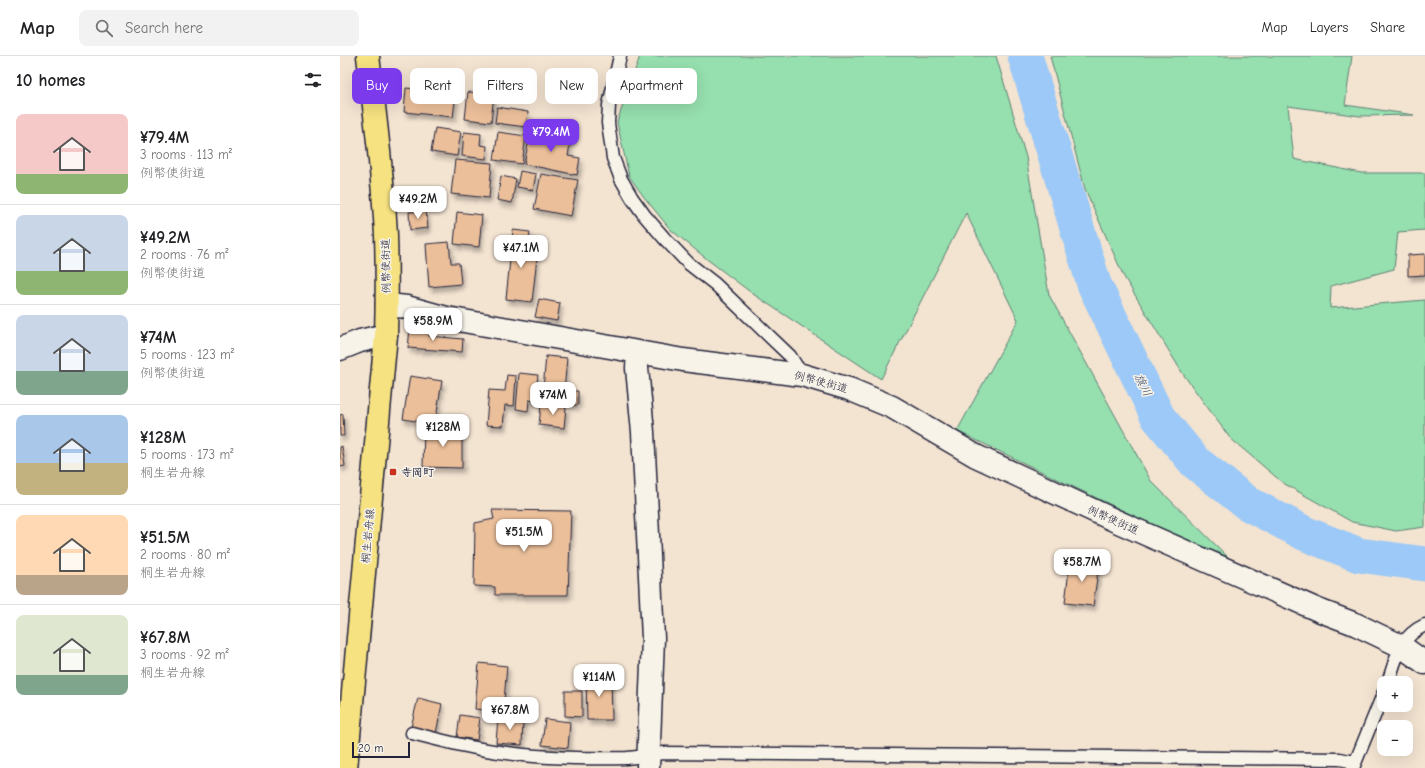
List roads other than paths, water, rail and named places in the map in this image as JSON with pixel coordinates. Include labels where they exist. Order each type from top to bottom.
[{"type":"main road","name":"例幣使街道","points":[[368,56],[384,202],[387,305]]},
{"type":"main road","name":"桐生岩舟線","points":[[346,768],[386,335],[387,305]]},
{"type":"street","name":"例幣使街道","points":[[387,305],[406,307],[447,318],[683,360],[802,375],[849,389],[892,407],[976,456],[1116,521],[1318,610],[1355,624],[1401,646],[1425,663]]},
{"type":"street","points":[[340,349],[360,341],[386,335]]},
{"type":"street","points":[[638,352],[637,368],[643,432],[653,638],[648,761]]},
{"type":"lane","points":[[620,56],[609,105],[608,123],[613,158],[621,179],[645,216],[665,239],[688,263],[715,284],[790,356],[802,375]]},
{"type":"lane","points":[[1390,676],[1401,646],[1409,635],[1425,625]]},
{"type":"lane","points":[[412,733],[481,749],[513,754],[574,758],[629,758],[648,761],[664,753],[1340,759],[1354,765],[1377,709]]},
{"type":"waterway","name":"旗川","points":[[1025,56],[1094,284],[1158,417],[1195,462],[1247,503],[1306,534],[1359,555],[1425,564]]},
{"type":"place","name":"寺岡町","points":[[393,472]]}]
